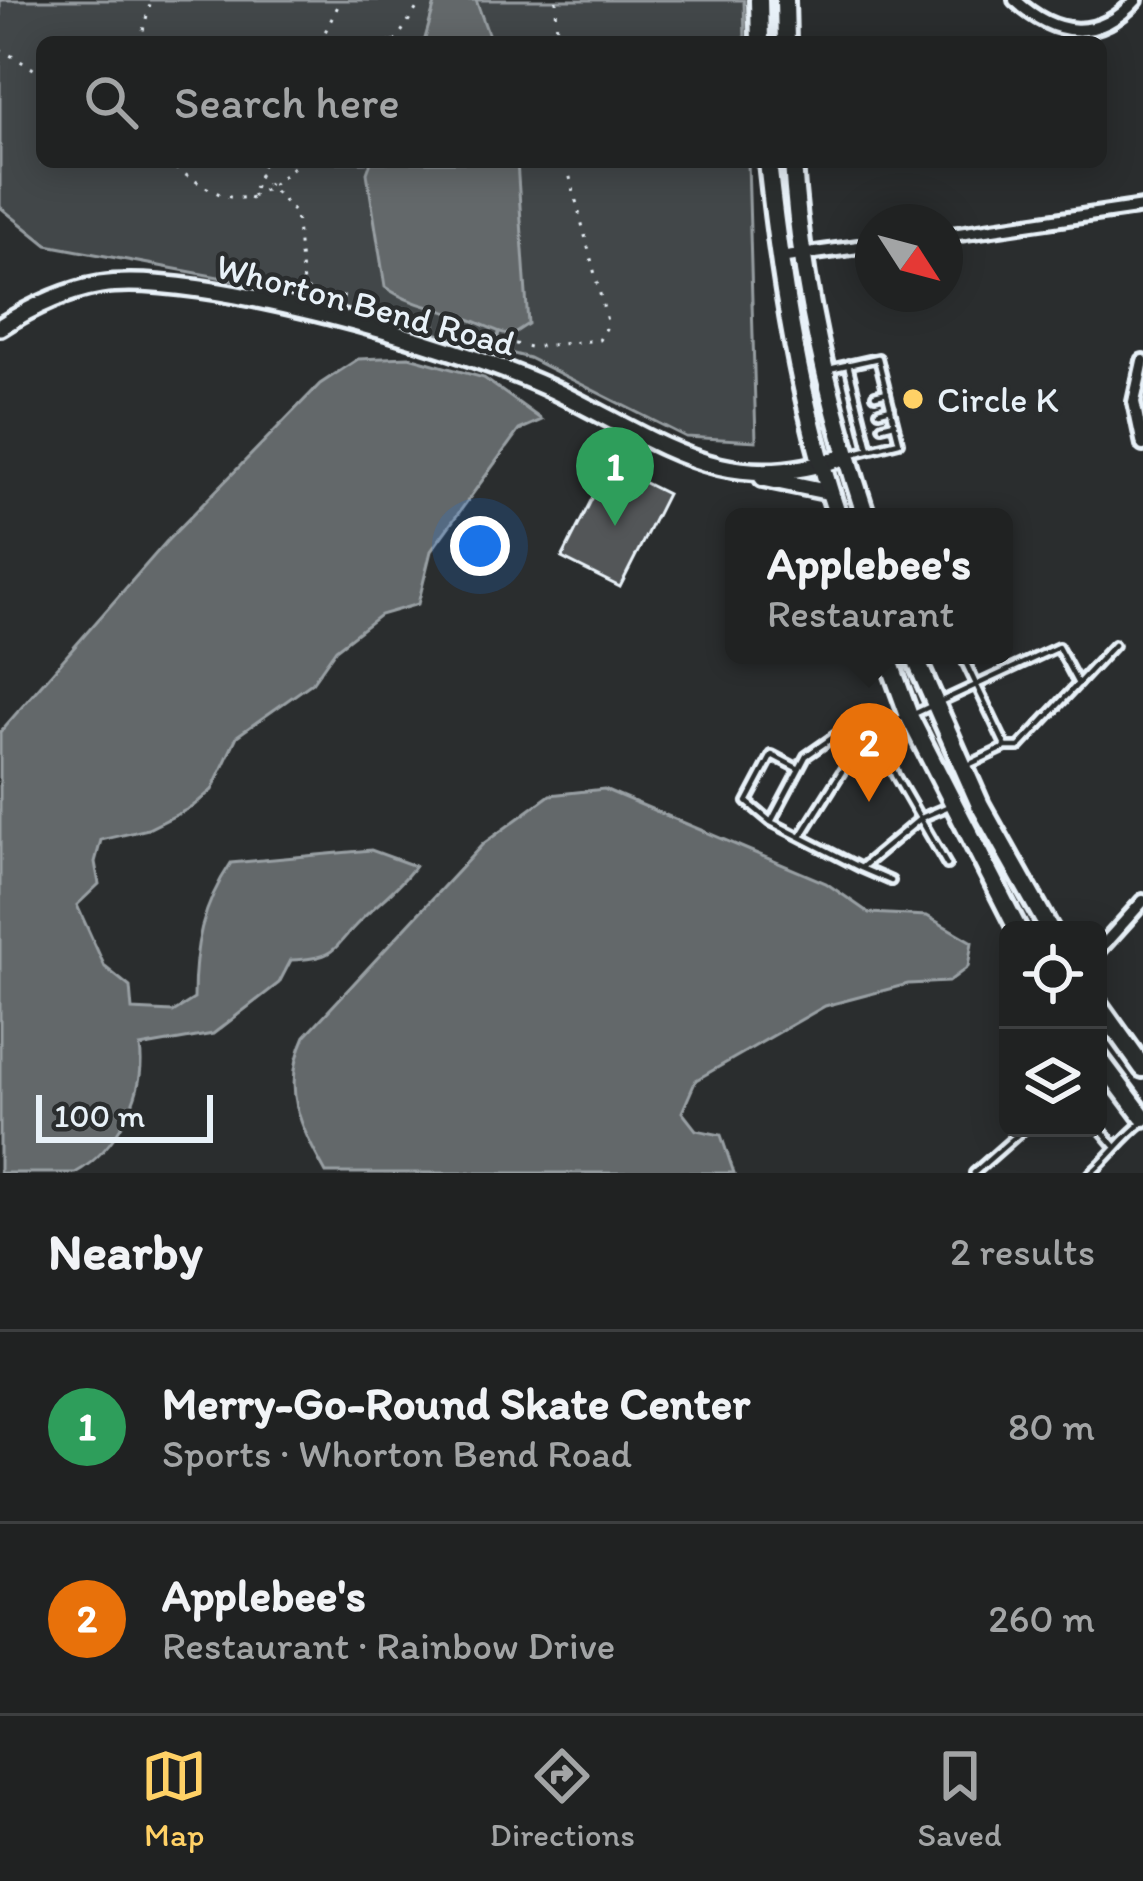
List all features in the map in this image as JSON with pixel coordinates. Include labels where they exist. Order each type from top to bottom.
[{"type":"main road","points":[[759,0],[760,36]]},
{"type":"main road","points":[[785,0],[786,36]]},
{"type":"main road","points":[[769,168],[779,258],[821,465],[835,508]]},
{"type":"main road","points":[[794,168],[802,254],[846,456],[863,508]]},
{"type":"main road","name":"Whorton Bend Road","points":[[0,327],[47,301],[98,286],[149,282],[206,290],[398,337],[496,368],[703,464],[755,476],[846,456]]},
{"type":"main road","points":[[755,476],[830,492]]},
{"type":"main road","points":[[890,664],[909,716],[1013,921]]},
{"type":"main road","points":[[918,664],[963,768],[1045,921]]},
{"type":"main road","points":[[1107,1018],[1143,1068]]},
{"type":"main road","points":[[1107,1069],[1143,1119]]},
{"type":"street","points":[[1015,0],[1034,16],[1074,32],[1098,30],[1136,0]]},
{"type":"street","points":[[963,233],[1143,206]]},
{"type":"street","points":[[779,258],[855,247]]},
{"type":"street","points":[[1143,362],[1134,402],[1143,446]]},
{"type":"street","points":[[1107,941],[1143,901]]},
{"type":"lane","points":[[826,369],[878,358],[899,442],[846,456]]},
{"type":"lane","points":[[848,364],[869,449]]},
{"type":"lane","points":[[872,379],[883,376]]},
{"type":"lane","points":[[875,394],[887,392]]},
{"type":"lane","points":[[879,411],[891,408]]},
{"type":"lane","points":[[882,426],[894,423]]},
{"type":"lane","points":[[963,768],[1006,747],[1019,747],[1114,645]]},
{"type":"lane","points":[[771,822],[806,756],[836,740],[839,733],[935,707],[1058,647],[1078,684]]},
{"type":"lane","points":[[966,664],[1006,747]]},
{"type":"lane","points":[[878,725],[946,865]]},
{"type":"lane","points":[[802,836],[846,765],[885,746]]},
{"type":"lane","points":[[799,769],[772,755],[747,802],[771,822],[891,881]]},
{"type":"lane","points":[[861,868],[921,818],[952,805]]},
{"type":"lane","points":[[1091,1173],[1143,1119]]},
{"type":"lane","points":[[974,1173],[1015,1137]]},
{"type":"lane","points":[[1107,1137],[1114,1145]]},
{"type":"path","points":[[142,36],[152,0]]},
{"type":"path","points":[[323,36],[341,0]]},
{"type":"path","points":[[399,36],[422,0]]},
{"type":"path","points":[[556,0],[557,36]]},
{"type":"path","points":[[0,49],[36,70]]},
{"type":"path","points":[[175,168],[216,193],[250,200],[272,188],[292,168]]},
{"type":"path","points":[[250,200],[262,168]]},
{"type":"path","points":[[259,174],[296,214],[303,284],[308,291],[363,300],[450,330],[530,347],[605,336],[600,288],[568,168]]},
{"type":"shaded area","points":[[0,0],[744,0],[745,36],[36,36],[36,168],[748,168],[756,441],[686,437],[529,358],[229,279],[47,245],[0,207]]},
{"type":"shaded area","points":[[436,0],[476,0],[489,36],[426,36]]},
{"type":"shaded area","points":[[369,168],[517,168],[528,324],[505,334],[385,287]]},
{"type":"shaded area","points":[[409,357],[484,378],[542,420],[519,430],[431,551],[418,604],[380,615],[336,649],[312,683],[237,736],[212,790],[192,807],[148,829],[101,840],[95,862],[99,884],[77,905],[105,967],[130,987],[132,1010],[173,1012],[194,999],[202,928],[231,863],[371,850],[415,866],[333,950],[291,960],[279,983],[213,1034],[140,1047],[139,1083],[133,1101],[115,1135],[90,1163],[75,1173],[0,1173],[0,732],[166,542],[320,384],[358,359]]},
{"type":"shaded area","points":[[604,789],[826,883],[869,913],[927,916],[972,942],[968,967],[948,982],[908,984],[825,1006],[696,1080],[682,1112],[696,1130],[721,1135],[734,1173],[326,1173],[308,1139],[294,1090],[305,1036],[483,844],[550,795]]},
{"type":"building","points":[[609,465],[667,494],[620,587],[562,558]]},
{"type":"waterway","points":[[490,360],[499,333]]},
{"type":"place","name":"Circle K","points":[[913,399]]},
{"type":"place","name":"Merry-Go-Round Skate Center","points":[[615,526]]},
{"type":"place","name":"Applebee's","points":[[869,802]]}]
